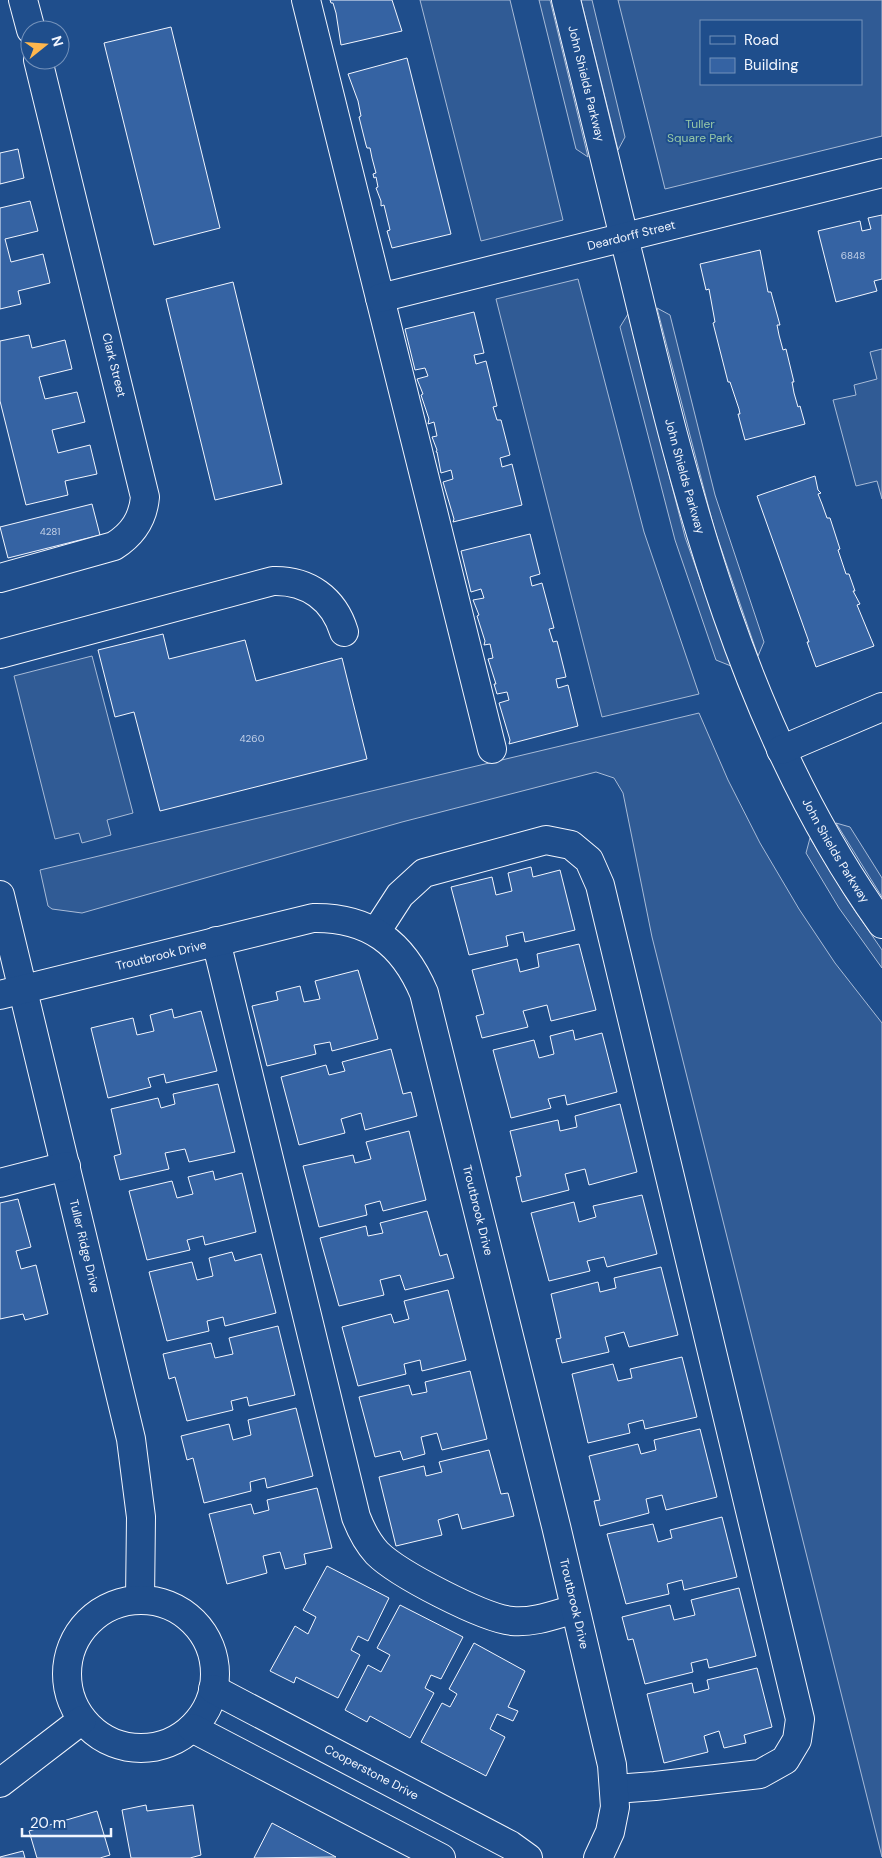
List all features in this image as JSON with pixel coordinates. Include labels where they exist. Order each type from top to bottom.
[{"type":"street","points":[[24,0],[29,20]]},
{"type":"street","points":[[306,0],[492,749]]},
{"type":"street","name":"John Shields Parkway","points":[[566,0],[674,442],[702,540],[729,621],[781,750],[823,830],[882,924]]},
{"type":"street","name":"Clark Street","points":[[0,578],[114,546],[129,536],[139,522],[145,497],[40,70]]},
{"type":"street","name":"Deardorff Street","points":[[380,298],[882,173]]},
{"type":"street","points":[[0,654],[273,581],[294,582],[314,590],[330,604],[344,632]]},
{"type":"street","points":[[781,750],[882,706]]},
{"type":"street","points":[[376,932],[400,895],[424,872],[546,840],[571,845],[589,860],[600,885],[800,1719],[797,1740],[785,1760],[760,1774],[615,1789]]},
{"type":"street","name":"Tuller Ridge Drive","points":[[0,895],[12,992],[66,1166],[131,1439],[141,1517],[140,1600]]},
{"type":"street","name":"Troutbrook Drive","points":[[12,992],[313,918],[349,921],[376,932],[396,947],[408,961],[424,993],[612,1765],[615,1789],[611,1826],[598,1858]]},
{"type":"street","points":[[216,941],[356,1517],[363,1534],[376,1551],[397,1570],[494,1618],[529,1621],[575,1609]]},
{"type":"street","points":[[0,1183],[66,1166]]},
{"type":"street","points":[[140,1600],[173,1608],[183,1614],[199,1630],[206,1639],[213,1660],[213,1689],[208,1705],[192,1728],[167,1743],[151,1748],[121,1746],[100,1736],[82,1720],[71,1699],[67,1676],[68,1659],[80,1632],[97,1615],[118,1604],[140,1600]]},
{"type":"street","name":"Cooperstone Drive","points":[[213,1689],[510,1845],[528,1858]]},
{"type":"street","points":[[0,1783],[82,1720]]},
{"type":"street","points":[[192,1728],[441,1858]]},
{"type":"shaded area","points":[[420,0],[510,0],[563,220],[481,241]]},
{"type":"shaded area","points":[[539,0],[550,0],[588,157],[576,149]]},
{"type":"shaded area","points":[[581,0],[592,0],[625,137],[618,150]]},
{"type":"shaded area","name":"Tuller Square Park","points":[[618,0],[882,0],[882,136],[665,189]]},
{"type":"shaded area","points":[[578,279],[644,532],[699,694],[602,717],[496,299]]},
{"type":"shaded area","points":[[657,308],[670,315],[715,495],[764,642],[758,656],[714,528]]},
{"type":"shaded area","points":[[628,314],[685,537],[731,666],[716,660],[675,540],[620,327]]},
{"type":"shaded area","points":[[882,349],[882,499],[877,481],[856,486],[833,400],[856,395],[854,385],[877,379],[870,352]]},
{"type":"shaded area","points":[[92,656],[133,813],[107,820],[111,835],[82,843],[79,833],[55,839],[14,676]]},
{"type":"shaded area","points":[[699,713],[728,780],[760,843],[799,909],[835,963],[882,1023],[882,1857],[652,937],[623,793],[614,778],[596,772],[402,822],[82,913],[52,909],[48,906],[40,870]]},
{"type":"shaded area","points":[[836,823],[850,827],[882,878],[882,897]]},
{"type":"shaded area","points":[[810,838],[849,902],[882,950],[882,968],[839,908],[806,853]]},
{"type":"building","points":[[330,0],[392,0],[402,31],[341,45],[336,13]]},
{"type":"building","points":[[171,27],[220,228],[154,245],[104,43]]},
{"type":"building","points":[[407,58],[451,234],[392,248],[387,231],[390,230],[384,205],[381,206],[376,188],[378,187],[376,177],[374,178],[373,174],[376,173],[370,148],[367,148],[366,145],[359,117],[361,116],[358,101],[348,74]]},
{"type":"building","points":[[18,149],[24,178],[0,184],[0,153]]},
{"type":"building","points":[[30,201],[38,231],[5,239],[11,262],[43,254],[50,283],[18,291],[21,304],[0,309],[0,208]]},
{"type":"building","points":[[882,215],[882,279],[874,281],[877,291],[836,302],[818,231],[860,221],[862,231],[871,229],[868,218]]},
{"type":"building","points":[[760,250],[768,292],[771,292],[780,325],[777,325],[779,335],[783,350],[786,349],[794,382],[792,382],[794,393],[805,424],[745,440],[738,414],[740,414],[739,409],[730,382],[728,382],[713,323],[715,322],[709,289],[706,290],[700,264]]},
{"type":"building","points":[[233,282],[282,484],[215,500],[166,299]]},
{"type":"building","points":[[474,312],[484,353],[474,355],[476,364],[486,361],[497,406],[493,407],[497,420],[501,420],[510,455],[500,458],[502,467],[512,464],[522,505],[453,522],[454,519],[443,482],[453,479],[451,470],[441,473],[437,450],[432,437],[437,436],[434,422],[428,424],[429,419],[421,395],[423,394],[417,379],[428,376],[425,368],[415,370],[405,329]]},
{"type":"building","points":[[29,335],[32,348],[65,340],[72,369],[39,377],[45,399],[77,392],[85,422],[52,430],[58,453],[90,445],[97,474],[65,481],[68,495],[26,505],[0,401],[0,341]]},
{"type":"building","points":[[815,476],[818,490],[821,493],[818,494],[827,518],[830,518],[846,574],[849,574],[855,591],[853,591],[860,604],[857,605],[874,646],[816,667],[807,642],[809,642],[757,496]]},
{"type":"building","points":[[92,504],[100,535],[8,558],[0,527]]},
{"type":"building","points":[[530,534],[540,574],[530,577],[532,586],[542,583],[554,628],[549,629],[553,642],[557,641],[566,677],[556,679],[558,688],[568,685],[578,726],[509,744],[510,740],[499,703],[509,700],[507,692],[497,694],[494,684],[496,684],[488,659],[493,658],[490,644],[484,645],[485,641],[477,616],[479,615],[473,600],[484,598],[481,589],[471,592],[461,551]]},
{"type":"building","points":[[163,634],[169,659],[245,640],[256,681],[342,658],[367,759],[160,811],[134,712],[115,717],[98,650]]},
{"type":"building","points":[[531,867],[533,877],[560,870],[575,930],[525,942],[523,932],[506,936],[508,946],[469,955],[451,887],[492,877],[496,895],[512,891],[508,873]]},
{"type":"building","points":[[579,944],[596,1010],[551,1021],[547,1005],[523,1011],[528,1027],[482,1038],[476,1016],[484,1014],[472,970],[517,959],[520,972],[539,967],[537,954]]},
{"type":"building","points":[[358,970],[378,1039],[332,1051],[330,1042],[314,1045],[316,1054],[267,1066],[252,1006],[278,1000],[276,992],[300,986],[304,1002],[320,999],[315,981]]},
{"type":"building","points":[[172,1009],[174,1018],[201,1011],[217,1071],[166,1083],[164,1074],[148,1078],[151,1087],[108,1098],[91,1028],[133,1018],[137,1035],[154,1031],[150,1015]]},
{"type":"building","points":[[573,1030],[575,1040],[602,1033],[617,1092],[567,1105],[565,1095],[548,1099],[551,1108],[511,1118],[493,1050],[534,1040],[539,1058],[554,1054],[550,1036]]},
{"type":"building","points":[[391,1049],[403,1094],[411,1092],[417,1116],[365,1130],[361,1113],[341,1119],[345,1133],[299,1145],[281,1077],[326,1065],[329,1075],[345,1071],[342,1062]]},
{"type":"building","points":[[218,1084],[235,1152],[189,1162],[185,1149],[165,1153],[169,1169],[120,1180],[114,1156],[121,1154],[111,1109],[158,1098],[161,1108],[175,1104],[173,1094]]},
{"type":"building","points":[[620,1104],[637,1172],[589,1185],[585,1169],[565,1174],[569,1190],[522,1202],[516,1177],[521,1176],[510,1131],[558,1120],[560,1131],[577,1127],[575,1116]]},
{"type":"building","points":[[409,1131],[426,1200],[383,1211],[380,1201],[365,1205],[367,1215],[319,1227],[303,1166],[353,1155],[355,1163],[371,1159],[366,1142]]},
{"type":"building","points":[[213,1171],[215,1180],[242,1173],[256,1232],[205,1245],[203,1236],[187,1240],[190,1250],[147,1260],[129,1191],[172,1181],[177,1198],[193,1194],[188,1177]]},
{"type":"building","points":[[642,1195],[657,1254],[607,1267],[604,1257],[587,1261],[590,1271],[549,1281],[531,1213],[574,1202],[579,1222],[596,1217],[593,1206]]},
{"type":"building","points":[[18,1199],[31,1247],[16,1251],[21,1269],[36,1265],[48,1314],[25,1320],[23,1314],[0,1319],[0,1203]]},
{"type":"building","points":[[427,1211],[440,1256],[447,1254],[454,1278],[405,1290],[400,1275],[380,1280],[384,1295],[339,1306],[320,1238],[366,1226],[368,1236],[383,1233],[380,1223]]},
{"type":"building","points":[[232,1252],[235,1261],[261,1254],[276,1313],[225,1326],[223,1317],[207,1321],[209,1331],[167,1341],[149,1272],[192,1262],[197,1280],[213,1276],[209,1258]]},
{"type":"building","points":[[661,1267],[678,1335],[629,1347],[624,1332],[605,1337],[609,1352],[562,1363],[556,1339],[561,1338],[551,1294],[598,1282],[600,1292],[616,1288],[614,1278]]},
{"type":"building","points":[[448,1290],[466,1360],[422,1371],[420,1360],[404,1364],[406,1374],[358,1386],[342,1327],[391,1314],[394,1323],[409,1319],[404,1301]]},
{"type":"building","points":[[278,1326],[295,1395],[249,1406],[247,1397],[231,1401],[233,1410],[187,1421],[175,1377],[169,1379],[163,1354],[211,1343],[215,1358],[233,1354],[229,1338]]},
{"type":"building","points":[[682,1357],[697,1417],[645,1429],[643,1420],[628,1424],[630,1433],[588,1443],[572,1374],[613,1364],[618,1381],[632,1378],[630,1369]]},
{"type":"building","points":[[470,1371],[487,1439],[442,1450],[437,1433],[421,1437],[425,1454],[403,1460],[400,1451],[375,1457],[359,1397],[409,1385],[412,1395],[427,1392],[425,1382]]},
{"type":"building","points":[[296,1408],[313,1476],[267,1488],[265,1478],[250,1482],[251,1491],[204,1503],[193,1458],[187,1460],[181,1436],[229,1424],[233,1440],[251,1435],[248,1420]]},
{"type":"building","points":[[700,1429],[717,1497],[666,1510],[662,1495],[646,1499],[649,1513],[600,1526],[594,1501],[600,1500],[589,1456],[638,1444],[641,1454],[656,1450],[654,1440]]},
{"type":"building","points":[[489,1450],[501,1494],[508,1493],[514,1516],[462,1529],[458,1514],[438,1520],[442,1535],[396,1546],[379,1477],[424,1466],[426,1476],[442,1472],[439,1462]]},
{"type":"building","points":[[317,1488],[332,1548],[304,1554],[306,1564],[285,1569],[280,1552],[263,1556],[267,1573],[227,1584],[209,1514],[251,1504],[254,1514],[269,1510],[267,1500]]},
{"type":"building","points":[[722,1517],[737,1577],[684,1590],[682,1580],[667,1584],[669,1594],[626,1604],[607,1534],[653,1524],[658,1542],[672,1538],[670,1530]]},
{"type":"building","points":[[327,1566],[389,1598],[368,1641],[358,1636],[351,1650],[360,1655],[338,1698],[296,1677],[294,1683],[270,1671],[295,1626],[308,1634],[316,1617],[303,1610]]},
{"type":"building","points":[[739,1588],[756,1656],[709,1668],[707,1659],[691,1663],[693,1672],[645,1684],[633,1639],[628,1640],[622,1617],[670,1605],[674,1620],[695,1615],[691,1600]]},
{"type":"building","points":[[400,1605],[463,1637],[441,1679],[431,1675],[425,1688],[434,1693],[410,1738],[370,1716],[367,1722],[345,1710],[368,1665],[381,1672],[390,1655],[377,1648]]},
{"type":"building","points":[[474,1643],[525,1671],[508,1707],[518,1711],[513,1721],[497,1714],[490,1729],[505,1737],[486,1776],[421,1742],[442,1703],[450,1707],[457,1694],[449,1689]]},
{"type":"building","points":[[757,1668],[772,1727],[744,1735],[746,1743],[724,1748],[719,1731],[704,1736],[708,1752],[664,1763],[647,1694],[692,1683],[694,1693],[709,1689],[707,1680]]},
{"type":"building","points":[[146,1805],[147,1811],[193,1805],[201,1855],[190,1858],[131,1858],[122,1810]]},
{"type":"building","points":[[97,1811],[110,1855],[100,1858],[37,1858],[29,1831]]},
{"type":"building","points":[[272,1823],[336,1857],[254,1858]]},
{"type":"building","points":[[23,1851],[25,1858],[0,1858],[0,1857]]}]
